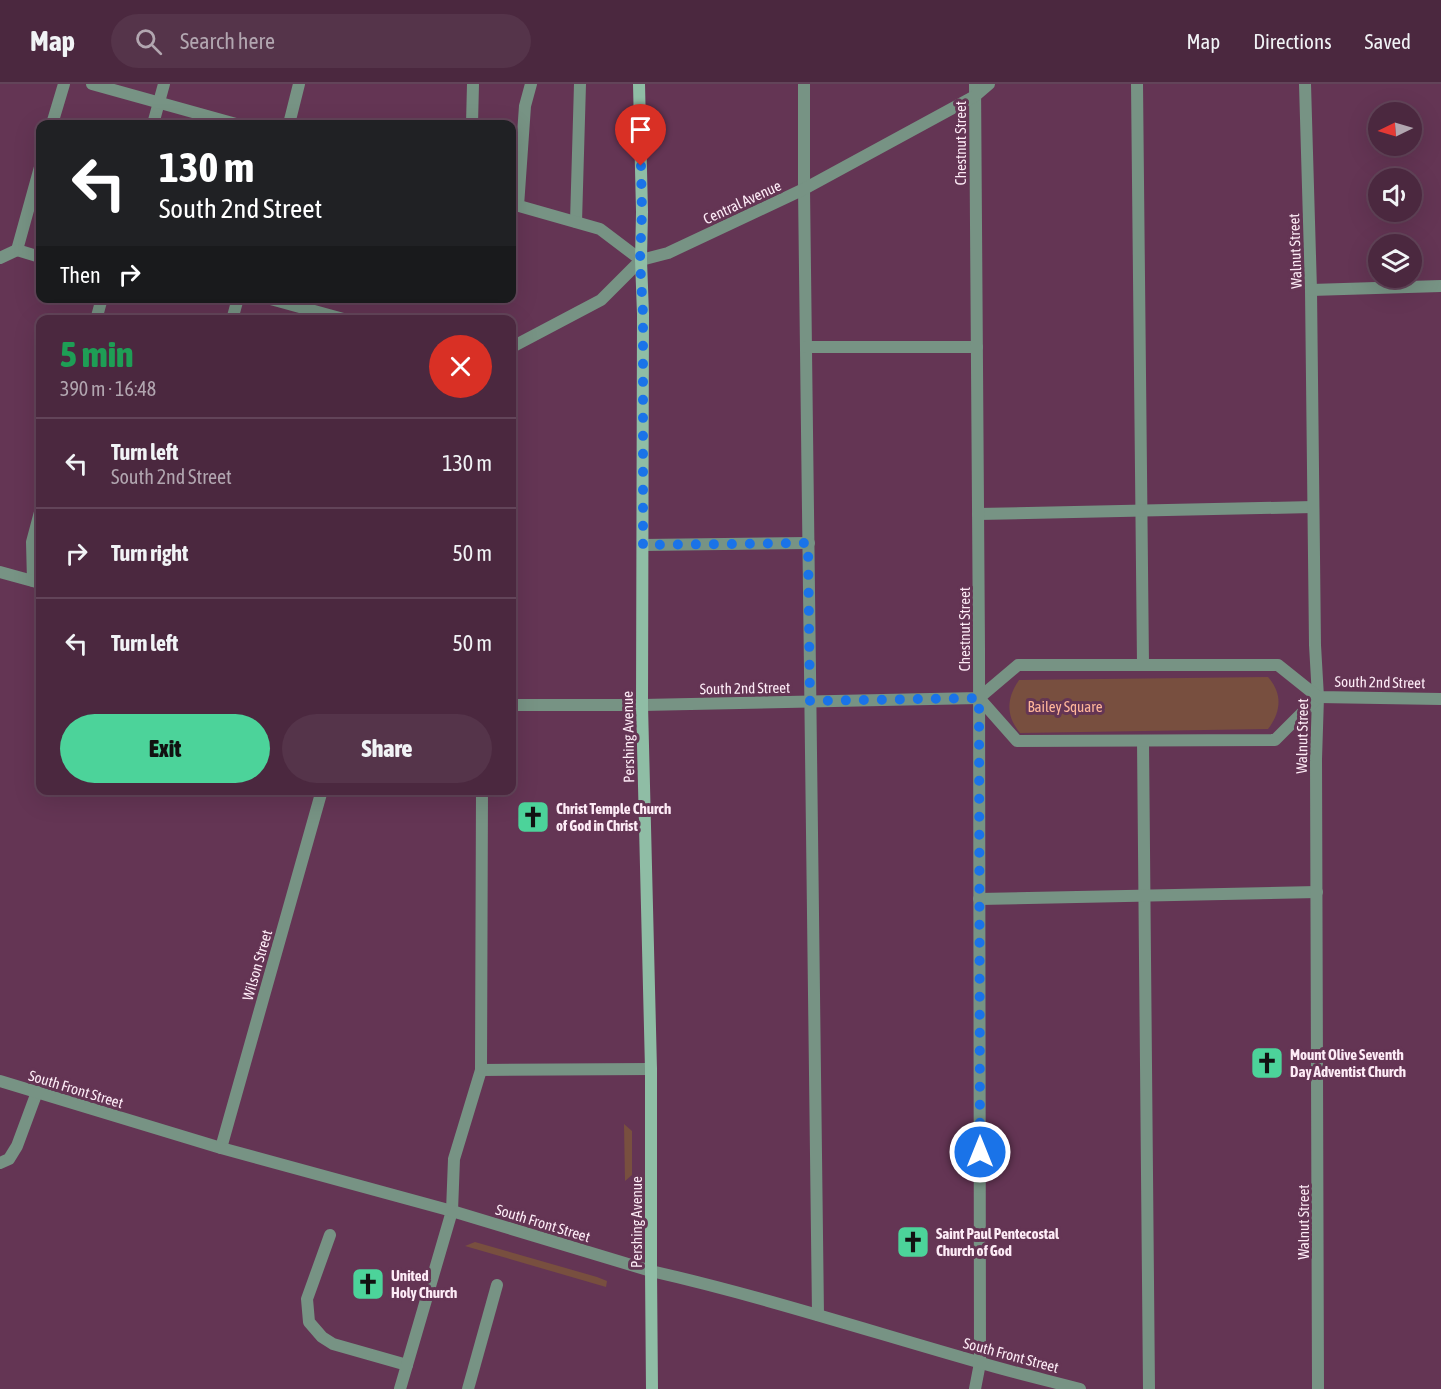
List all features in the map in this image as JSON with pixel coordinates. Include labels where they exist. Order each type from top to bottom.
[{"type":"main road","name":"Pershing Avenue","points":[[639,84],[642,212],[640,260],[643,314],[642,705],[651,1069],[652,1389]]},
{"type":"street","points":[[53,120],[64,84]]},
{"type":"street","points":[[92,84],[222,120]]},
{"type":"street","points":[[154,120],[164,84]]},
{"type":"street","points":[[290,120],[299,84]]},
{"type":"street","points":[[472,120],[473,84]]},
{"type":"street","points":[[516,195],[525,106],[531,84]]},
{"type":"street","points":[[576,222],[580,84]]},
{"type":"street","points":[[804,84],[818,1315]]},
{"type":"street","name":"Central Avenue","points":[[640,260],[668,253],[804,189],[989,84]]},
{"type":"street","points":[[1137,84],[1143,664]]},
{"type":"street","name":"Walnut Street","points":[[1305,84],[1311,290],[1315,645],[1318,696],[1316,759],[1318,1389]]},
{"type":"street","name":"Chestnut Street","points":[[975,90],[980,899],[980,1363],[975,1389]]},
{"type":"street","points":[[17,250],[36,181]]},
{"type":"street","points":[[516,205],[600,229],[640,260],[601,300],[516,345]]},
{"type":"street","points":[[0,258],[17,250],[36,256]]},
{"type":"street","points":[[1311,290],[1441,286]]},
{"type":"street","points":[[285,303],[329,315]]},
{"type":"street","points":[[806,347],[977,348]]},
{"type":"street","points":[[978,514],[1313,507]]},
{"type":"street","points":[[36,527],[32,542],[36,567]]},
{"type":"street","points":[[643,545],[808,543]]},
{"type":"street","points":[[0,572],[36,580]]},
{"type":"street","name":"South 2nd Street","points":[[516,705],[642,705],[979,698],[1018,665],[1143,664],[1278,665],[1318,696],[1441,699]]},
{"type":"street","name":"South 2nd Street","points":[[979,698],[1017,741],[1143,741],[1275,740],[1318,696]]},
{"type":"street","points":[[1143,741],[1149,1389]]},
{"type":"street","name":"Wilson Street","points":[[221,1148],[321,795]]},
{"type":"street","points":[[400,1389],[452,1211],[454,1159],[481,1070],[482,795]]},
{"type":"street","points":[[980,899],[1317,892]]},
{"type":"street","points":[[481,1070],[651,1069]]},
{"type":"street","name":"South Front Street","points":[[0,1082],[221,1148],[452,1211],[651,1271],[818,1315],[980,1363],[1080,1389]]},
{"type":"street","points":[[0,1163],[9,1159],[17,1146],[37,1092]]},
{"type":"street","points":[[330,1235],[307,1299],[309,1322],[322,1337],[333,1344],[407,1365]]},
{"type":"street","points":[[468,1389],[497,1285]]},
{"type":"green space","name":"Bailey Square","points":[[1268,677],[1278,696],[1278,710],[1268,729],[1020,733],[1012,720],[1009,707],[1019,680]]},
{"type":"green space","points":[[624,1124],[632,1131],[632,1175],[625,1181]]},
{"type":"green space","points":[[475,1242],[597,1277],[607,1281],[606,1287],[465,1246]]},
{"type":"place","name":"Christ Temple Church of God in Christ","points":[[533,817]]},
{"type":"place","name":"Mount Olive Seventh Day Adventist Church","points":[[1267,1063]]},
{"type":"place","name":"Saint Paul Pentecostal Church of God","points":[[913,1242]]},
{"type":"place","name":"United Holy Church","points":[[368,1284]]},
{"type":"route","points":[[641,166],[643,545],[808,543],[810,701],[979,698],[980,1152]]}]
